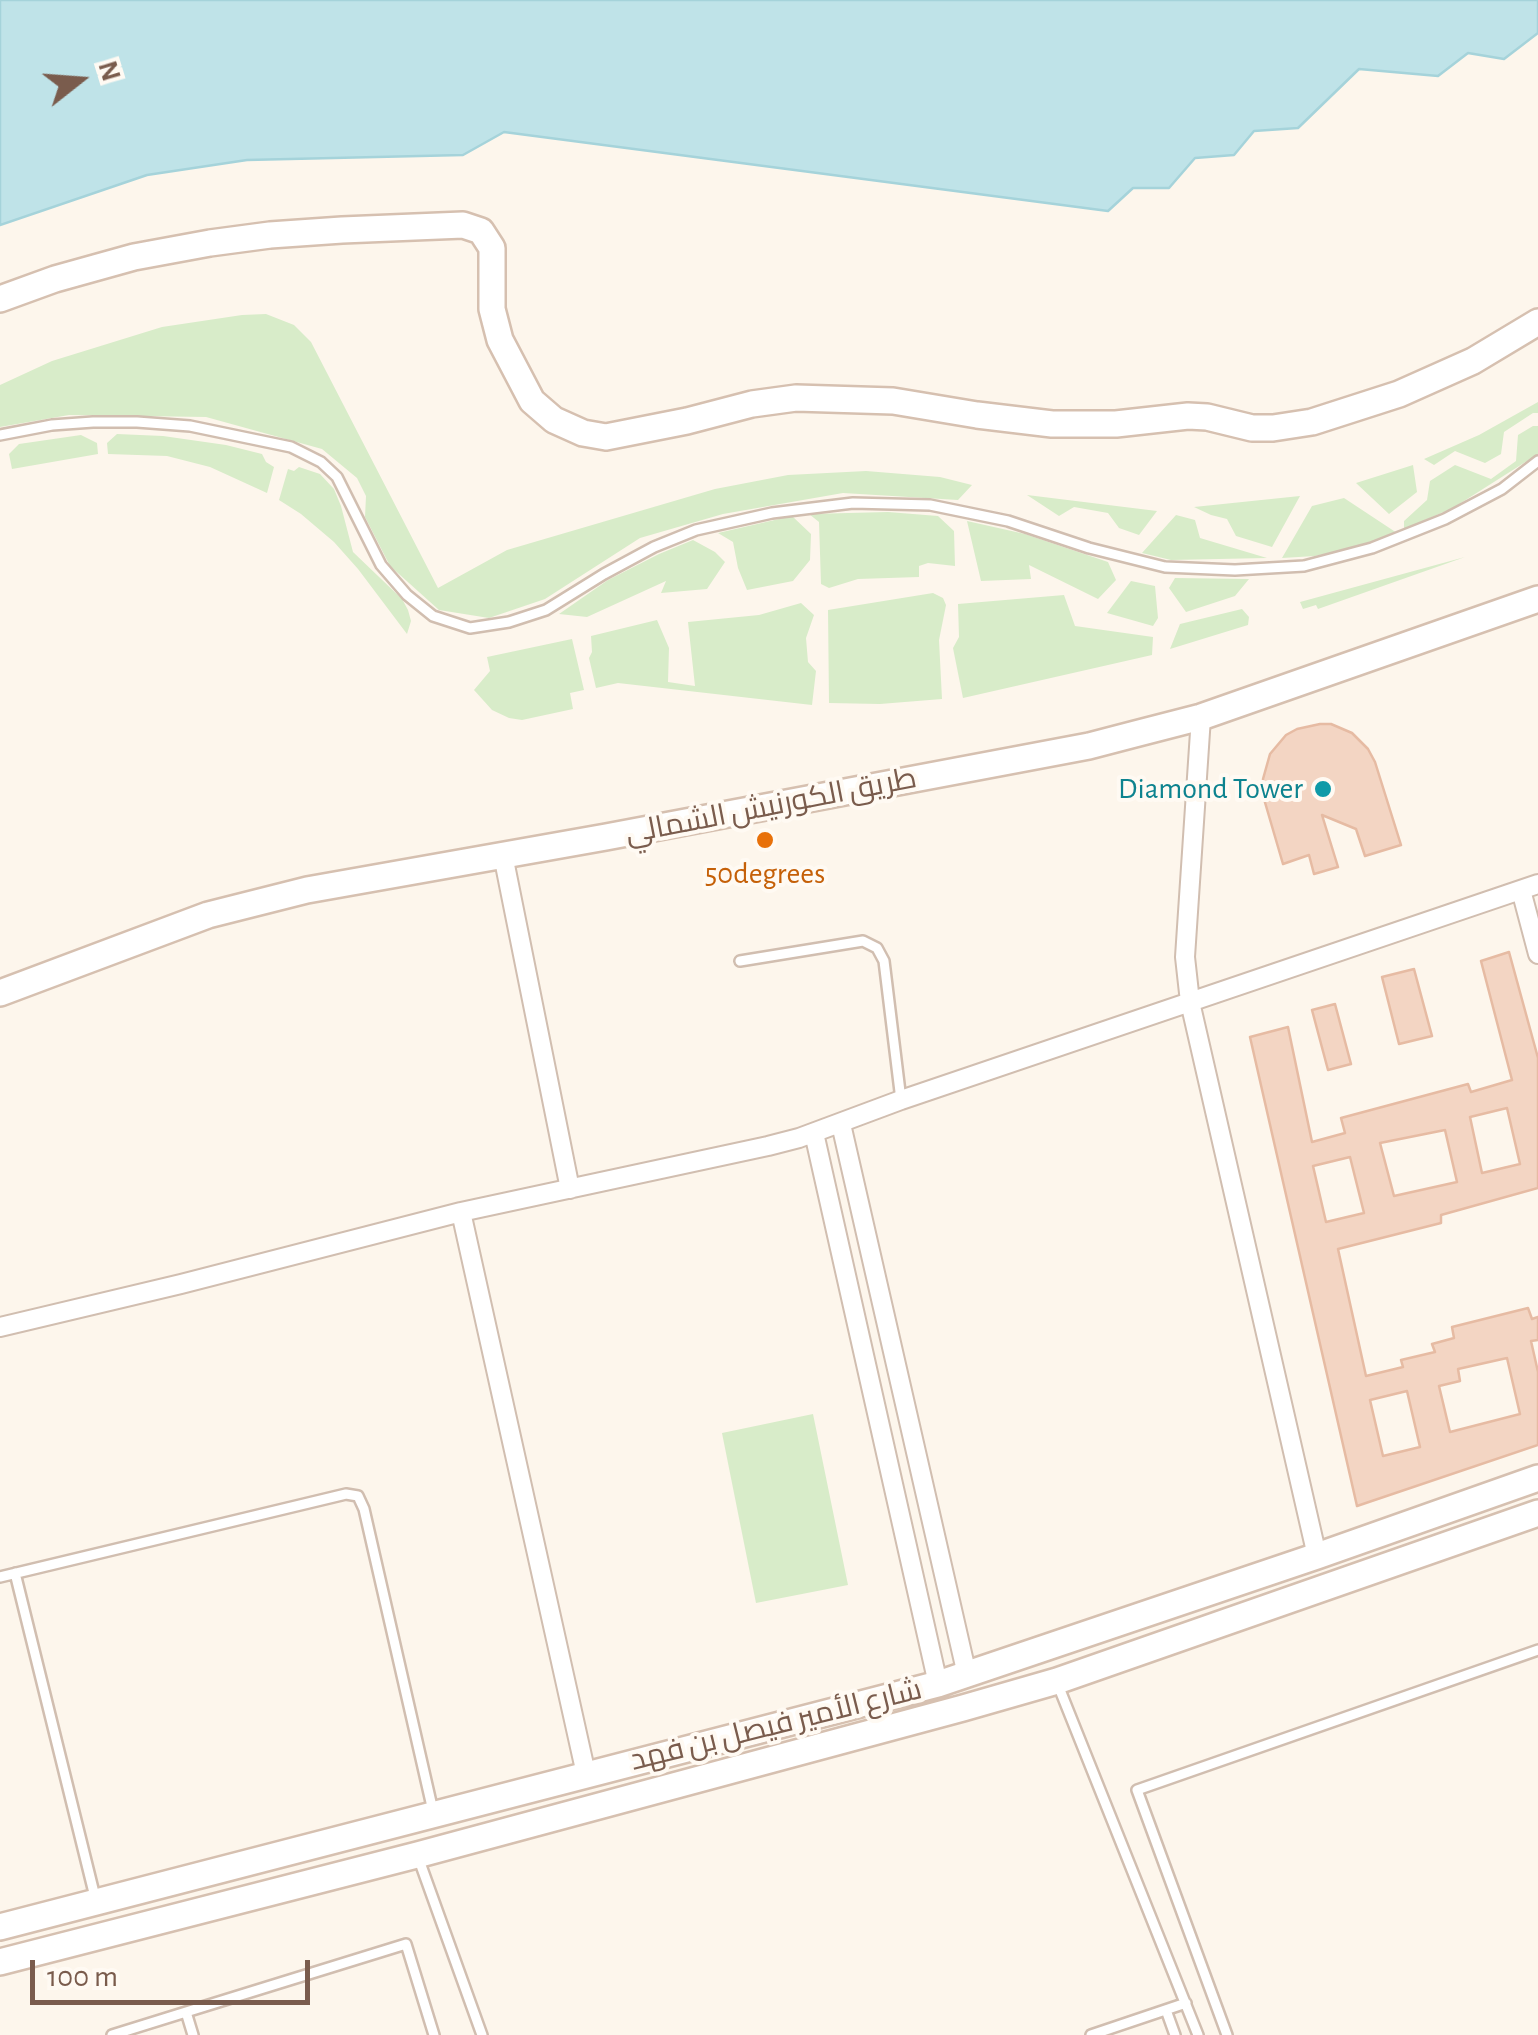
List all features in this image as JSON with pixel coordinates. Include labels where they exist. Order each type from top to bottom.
[{"type":"main road","points":[[0,299],[134,257],[210,244],[342,230],[463,225],[481,231],[492,248],[492,310],[500,340],[532,401],[554,420],[583,434],[606,438],[752,404],[796,398],[894,401],[1052,424],[1116,424],[1188,416],[1273,428],[1312,422],[1399,394],[1474,361],[1538,322]]},
{"type":"main road","name":"طريق الكورنيش الشمالي","points":[[0,993],[208,916],[307,890],[1089,746],[1201,718],[1538,599]]},
{"type":"main road","name":"شارع الأمير فيصل بن فهد","points":[[0,1927],[938,1684],[1538,1478]]},
{"type":"main road","name":"شارع الأمير فيصل بن فهد","points":[[0,1962],[944,1714],[1056,1681],[1538,1513]]},
{"type":"main road","points":[[284,1853],[292,1887]]},
{"type":"street","points":[[1201,718],[1186,957],[1190,1002],[1317,1556]]},
{"type":"street","points":[[503,855],[570,1189]]},
{"type":"street","points":[[0,1327],[461,1212],[814,1133],[900,1100],[1529,887],[1538,954]]},
{"type":"street","points":[[841,1124],[967,1674]]},
{"type":"street","points":[[814,1133],[938,1684]]},
{"type":"street","points":[[461,1212],[586,1774]]},
{"type":"lane","points":[[0,434],[52,425],[138,422],[190,426],[291,447],[321,462],[337,478],[380,565],[407,595],[433,616],[470,628],[509,622],[546,610],[654,547],[696,530],[772,512],[854,503],[930,505],[1008,521],[1088,548],[1164,566],[1235,570],[1304,566],[1372,548],[1445,520],[1502,488],[1538,460]]},
{"type":"lane","points":[[740,961],[864,941],[878,948],[884,961],[900,1100]]},
{"type":"lane","points":[[0,1577],[346,1494],[358,1496],[433,1814]]},
{"type":"lane","points":[[15,1574],[96,1902]]},
{"type":"lane","points":[[1227,2035],[1138,1790],[1538,1650]]},
{"type":"lane","points":[[1056,1681],[1198,2035]]},
{"type":"lane","points":[[417,1855],[482,2035]]},
{"type":"lane","points":[[112,2035],[406,1944],[434,2035]]},
{"type":"lane","points":[[1092,2035],[1186,2003]]},
{"type":"lane","points":[[1166,2010],[1175,2035]]},
{"type":"lane","points":[[186,2012],[193,2035]]},
{"type":"green space","points":[[266,314],[294,325],[311,342],[438,588],[507,550],[715,489],[788,475],[866,471],[940,477],[972,485],[958,500],[843,493],[723,514],[640,538],[545,599],[489,618],[439,610],[390,566],[365,517],[366,496],[357,478],[322,449],[206,417],[69,415],[0,427],[0,385],[52,361],[162,327]]},
{"type":"green space","points":[[1538,402],[1538,413],[1504,432],[1501,454],[1485,463],[1455,451],[1434,465],[1424,459],[1479,435]]},
{"type":"green space","points":[[1538,426],[1538,454],[1453,508],[1404,529],[1404,521],[1427,500],[1430,481],[1455,465],[1491,479],[1516,461],[1518,435]]},
{"type":"green space","points":[[117,434],[163,436],[262,454],[274,467],[267,493],[210,467],[167,456],[108,454],[107,443]]},
{"type":"green space","points":[[81,435],[97,443],[98,454],[12,469],[9,454],[19,444]]},
{"type":"green space","points":[[1413,465],[1417,492],[1389,514],[1356,483]]},
{"type":"green space","points":[[299,467],[320,474],[334,489],[353,552],[402,599],[408,610],[411,621],[407,634],[334,542],[279,500],[288,469],[294,471]]},
{"type":"green space","points":[[1027,495],[1157,511],[1139,535],[1119,528],[1108,513],[1074,507],[1059,516]]},
{"type":"green space","points":[[1300,496],[1272,547],[1236,536],[1227,519],[1194,507]]},
{"type":"green space","points":[[1344,498],[1397,533],[1315,556],[1282,558],[1312,506]]},
{"type":"green space","points":[[888,512],[938,516],[954,531],[955,566],[928,563],[919,566],[919,577],[858,579],[829,588],[821,584],[819,522],[809,514]]},
{"type":"green space","points":[[1176,515],[1195,520],[1200,538],[1267,558],[1171,560],[1142,553]]},
{"type":"green space","points":[[792,516],[811,534],[810,560],[793,581],[747,590],[733,542],[718,533]]},
{"type":"green space","points":[[967,521],[1025,534],[1108,562],[1116,580],[1098,599],[1029,565],[1031,579],[981,581]]},
{"type":"green space","points":[[693,540],[725,562],[707,589],[661,593],[666,581],[587,617],[559,614],[608,580]]},
{"type":"green space","points":[[1465,557],[1318,609],[1316,605],[1303,609],[1300,602]]},
{"type":"green space","points":[[1175,578],[1249,579],[1235,596],[1186,612],[1169,588]]},
{"type":"green space","points":[[1131,581],[1155,586],[1158,618],[1153,626],[1107,613]]},
{"type":"green space","points":[[933,593],[943,598],[946,605],[939,640],[942,699],[829,703],[828,610]]},
{"type":"green space","points":[[1064,595],[1075,626],[1153,637],[1152,655],[963,698],[953,648],[959,637],[958,604]]},
{"type":"green space","points":[[801,603],[814,615],[806,638],[808,662],[816,671],[812,705],[618,683],[596,688],[589,658],[591,636],[657,620],[669,648],[668,682],[695,686],[688,622],[759,615]]},
{"type":"green space","points":[[1242,609],[1249,617],[1248,625],[1170,649],[1180,624]]},
{"type":"green space","points":[[572,639],[584,690],[570,693],[573,709],[522,720],[509,718],[492,710],[474,690],[490,671],[487,657]]},
{"type":"green space","points":[[813,1414],[848,1585],[756,1603],[722,1433]]},
{"type":"water","points":[[0,0],[1538,0],[1538,33],[1504,59],[1468,53],[1438,76],[1359,69],[1298,128],[1254,131],[1234,155],[1195,158],[1169,188],[1133,188],[1108,211],[504,132],[463,155],[247,160],[147,175],[0,225]]},
{"type":"building","name":"Diamond Tower","points":[[1320,724],[1352,733],[1368,749],[1401,845],[1365,856],[1356,829],[1322,815],[1338,867],[1314,874],[1309,855],[1283,864],[1264,799],[1263,779],[1270,754],[1286,735]]},
{"type":"building","points":[[1509,952],[1538,1058],[1538,1188],[1441,1215],[1441,1223],[1338,1249],[1366,1376],[1403,1367],[1401,1360],[1435,1352],[1432,1344],[1454,1338],[1452,1327],[1528,1308],[1532,1319],[1538,1317],[1538,1340],[1531,1341],[1538,1372],[1538,1445],[1357,1506],[1250,1037],[1288,1027],[1312,1142],[1345,1133],[1341,1118],[1468,1084],[1471,1092],[1512,1080],[1481,961]],"holes":[[[1507,1108],[1520,1164],[1482,1173],[1470,1117]],[[1445,1130],[1457,1182],[1394,1196],[1380,1143]],[[1350,1157],[1364,1213],[1326,1222],[1313,1166]],[[1507,1358],[1520,1414],[1450,1432],[1439,1386],[1460,1381],[1458,1369]],[[1407,1391],[1420,1447],[1383,1456],[1370,1400]]]},
{"type":"building","points":[[1414,969],[1432,1036],[1399,1044],[1382,977]]},
{"type":"building","points":[[1335,1004],[1351,1064],[1328,1070],[1312,1010]]},
{"type":"place","name":"Diamond Tower","points":[[1323,789]]},
{"type":"place","name":"50degrees","points":[[765,840]]}]
